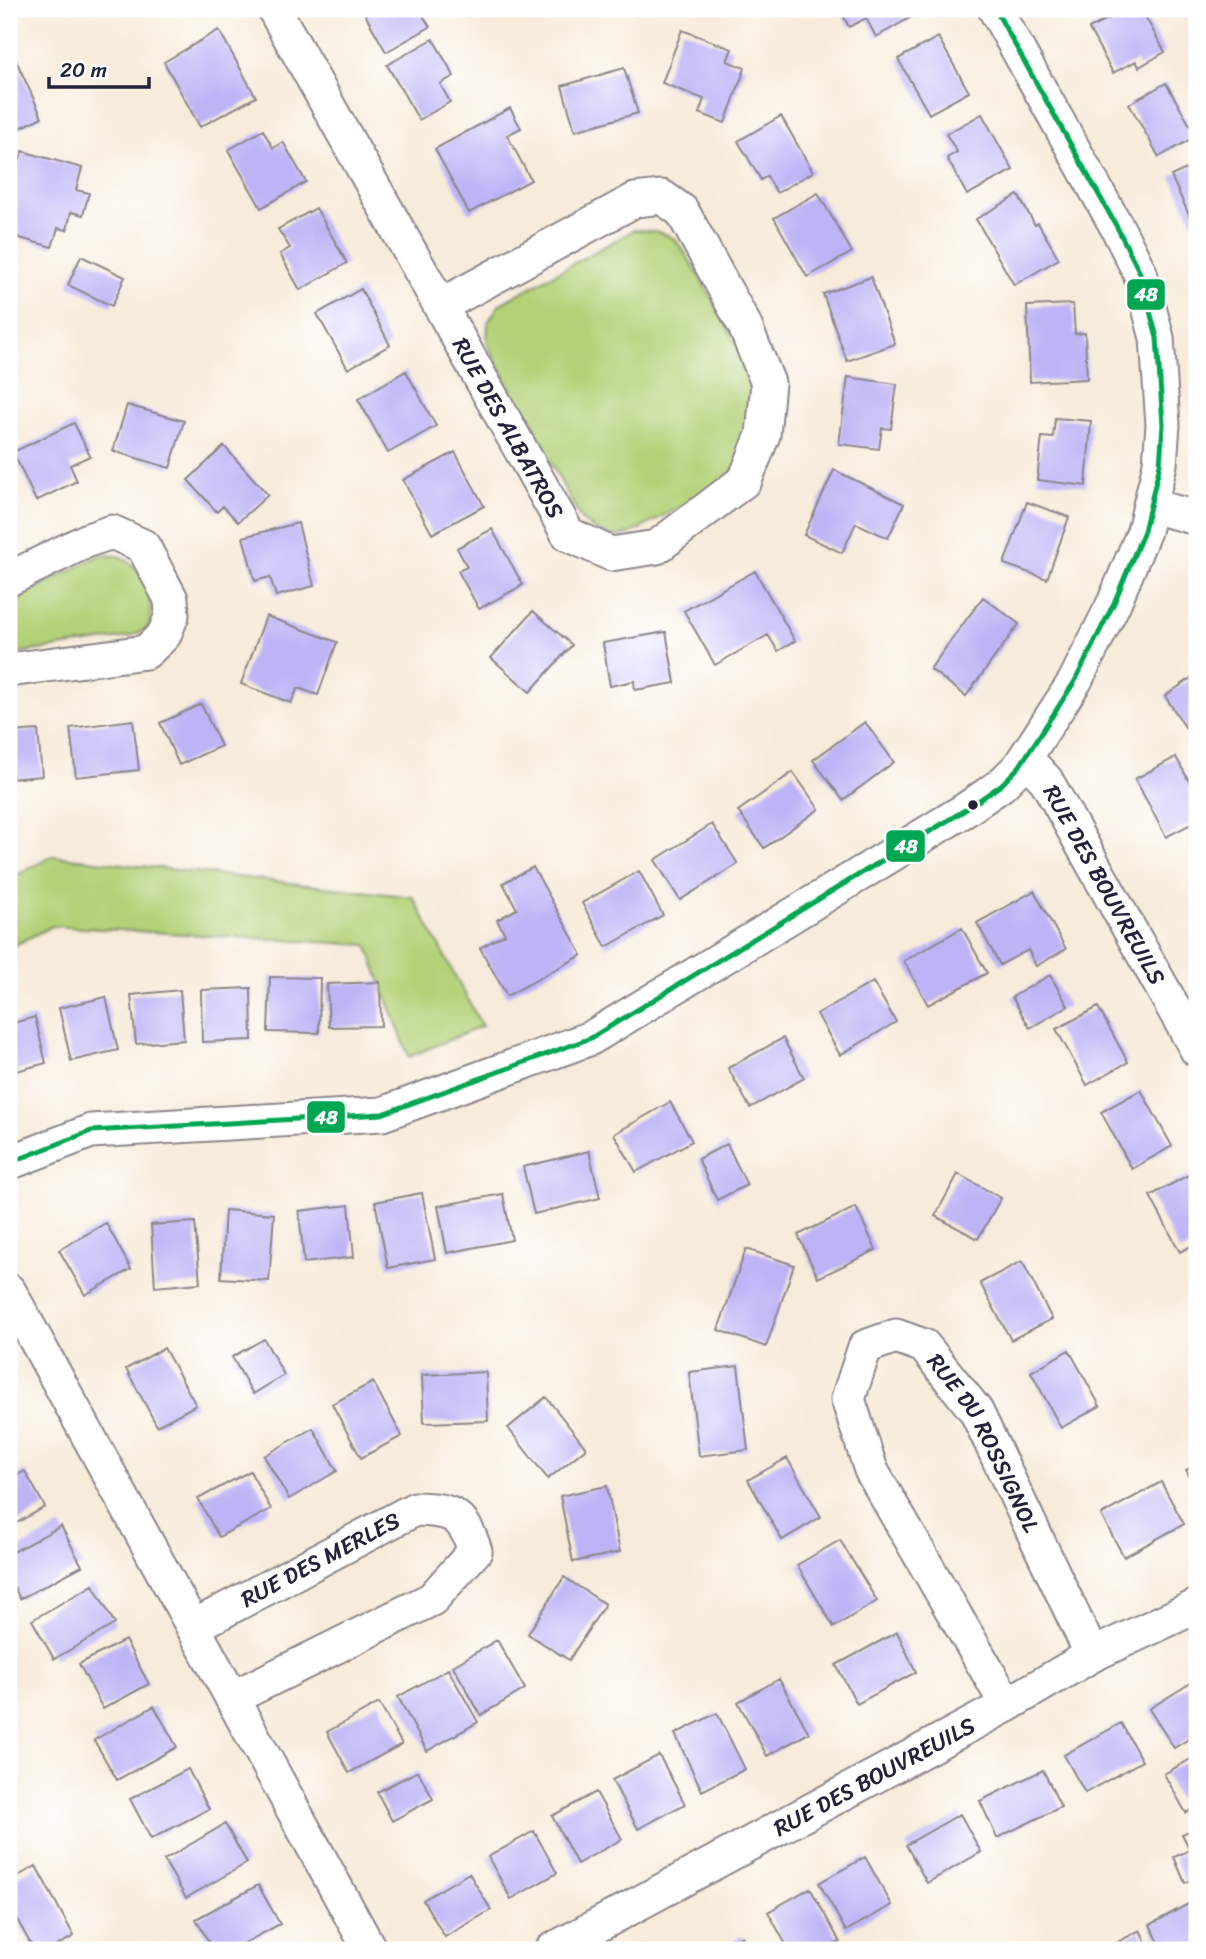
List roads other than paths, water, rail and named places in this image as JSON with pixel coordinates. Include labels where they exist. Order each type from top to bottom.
[{"type":"street","name":"RUE DES ALBATROS","points":[[274,9],[440,306],[568,534],[611,554],[657,547],[745,480],[763,435],[768,383],[744,324],[682,211],[662,197],[635,200],[440,306]]},
{"type":"street","points":[[9,1163],[91,1131],[382,1114],[592,1038],[965,810],[1002,785],[1026,759],[1061,705],[1134,558],[1151,506],[1160,464],[1163,405],[1157,338],[1146,292],[1124,240],[995,9]]},
{"type":"street","points":[[1151,506],[1197,518]]},
{"type":"street","points":[[9,579],[88,540],[112,532],[143,546],[171,599],[172,615],[164,635],[146,652],[9,670]]},
{"type":"street","name":"RUE DES BOUVREUILS","points":[[1026,759],[1046,780],[1197,1050]]},
{"type":"street","points":[[9,1291],[370,1950]]},
{"type":"street","name":"RUE DU ROSSIGNOL","points":[[1007,1705],[871,1470],[848,1399],[865,1347],[896,1336],[924,1346],[976,1411],[1092,1656]]},
{"type":"street","name":"RUE DES MERLES","points":[[193,1627],[415,1509],[447,1510],[467,1527],[475,1551],[432,1599],[232,1698]]},
{"type":"street","name":"RUE DES BOUVREUILS","points":[[552,1950],[1007,1705],[1092,1656],[1197,1606]]}]
